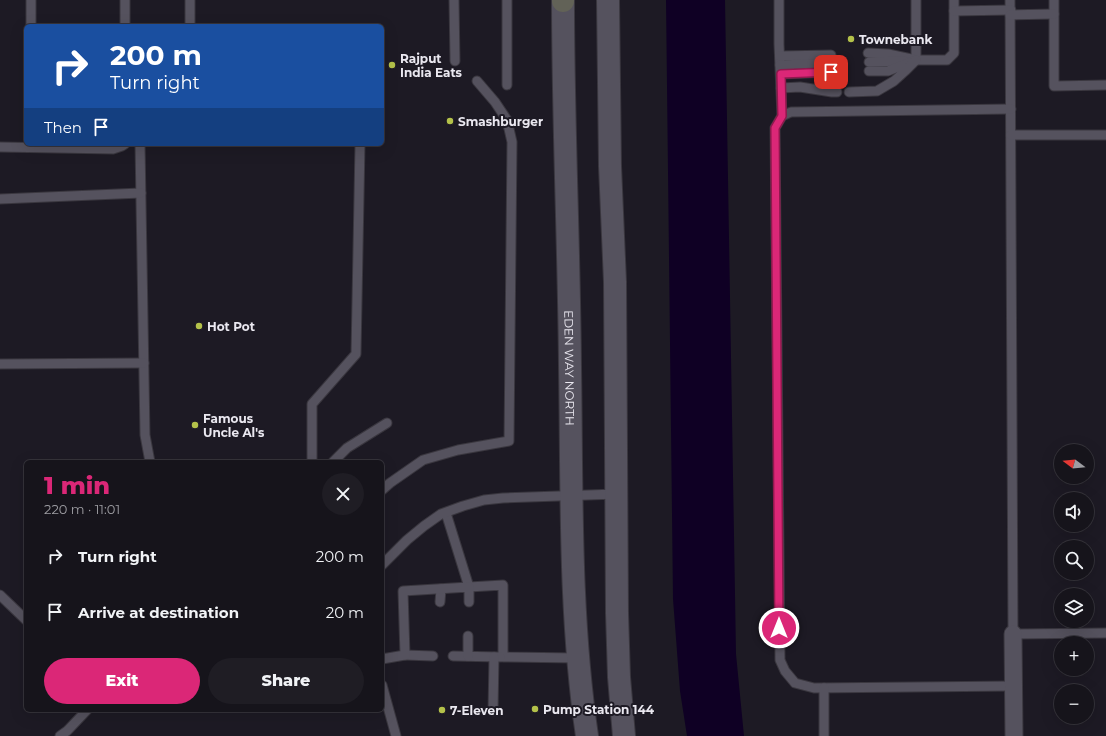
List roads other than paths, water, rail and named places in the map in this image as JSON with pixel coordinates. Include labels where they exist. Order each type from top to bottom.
[{"type":"street","name":"EDEN WAY NORTH","points":[[563,0],[569,279],[572,578],[577,658],[587,736]]},
{"type":"street","points":[[608,0],[610,166],[615,282],[618,621],[624,736]]},
{"type":"street","points":[[1013,634],[1014,736]]},
{"type":"lane","points":[[31,0],[31,24]]},
{"type":"lane","points":[[124,0],[124,24]]},
{"type":"lane","points":[[190,0],[190,24]]},
{"type":"lane","points":[[454,0],[454,60]]},
{"type":"lane","points":[[507,0],[507,85]]},
{"type":"lane","points":[[779,0],[782,116],[775,128],[780,660],[785,672],[795,683],[814,688],[1014,686]]},
{"type":"lane","points":[[849,92],[877,91],[894,81],[916,60],[916,0]]},
{"type":"lane","points":[[916,60],[888,71],[869,62],[888,54],[916,60],[947,60],[954,53],[954,0]]},
{"type":"lane","points":[[1010,0],[1013,634],[1106,633]]},
{"type":"lane","points":[[1054,0],[1054,86],[1106,85]]},
{"type":"lane","points":[[954,11],[1054,14]]},
{"type":"lane","points":[[780,65],[831,64],[780,65]]},
{"type":"lane","points":[[384,488],[423,460],[458,450],[509,441],[512,142],[507,120],[495,102],[477,82]]},
{"type":"lane","points":[[781,88],[800,87],[837,92]]},
{"type":"lane","points":[[782,116],[791,112],[1010,109]]},
{"type":"lane","points":[[1011,136],[1106,135]]},
{"type":"lane","points":[[0,147],[113,149],[120,146]]},
{"type":"lane","points":[[140,146],[145,435],[150,460]]},
{"type":"lane","points":[[312,460],[312,404],[356,354],[360,146]]},
{"type":"lane","points":[[0,199],[141,193]]},
{"type":"lane","points":[[0,364],[144,363]]},
{"type":"lane","points":[[335,460],[347,448],[387,423]]},
{"type":"lane","points":[[384,563],[407,540],[424,526],[441,514],[463,506],[484,500],[503,498],[617,494]]},
{"type":"lane","points":[[446,513],[469,587],[469,602]]},
{"type":"lane","points":[[405,655],[403,591],[503,585],[504,657]]},
{"type":"lane","points":[[440,602],[441,589]]},
{"type":"lane","points":[[0,595],[24,618]]},
{"type":"lane","points":[[468,636],[468,656]]},
{"type":"lane","points":[[384,659],[405,655],[433,656]]},
{"type":"lane","points":[[453,656],[577,658]]},
{"type":"lane","points":[[493,710],[494,657]]},
{"type":"lane","points":[[824,688],[824,736]]},
{"type":"lane","points":[[384,692],[396,736]]},
{"type":"lane","points":[[60,736],[86,712]]},
{"type":"place","name":"Townebank","points":[[851,39]]},
{"type":"place","name":"Rajput India Eats","points":[[392,65]]},
{"type":"place","name":"Smashburger","points":[[450,121]]},
{"type":"place","name":"Hot Pot","points":[[199,326]]},
{"type":"place","name":"Famous Uncle Al's","points":[[195,425]]},
{"type":"place","name":"Pump Station 144","points":[[535,709]]},
{"type":"place","name":"7-Eleven","points":[[442,710]]}]
